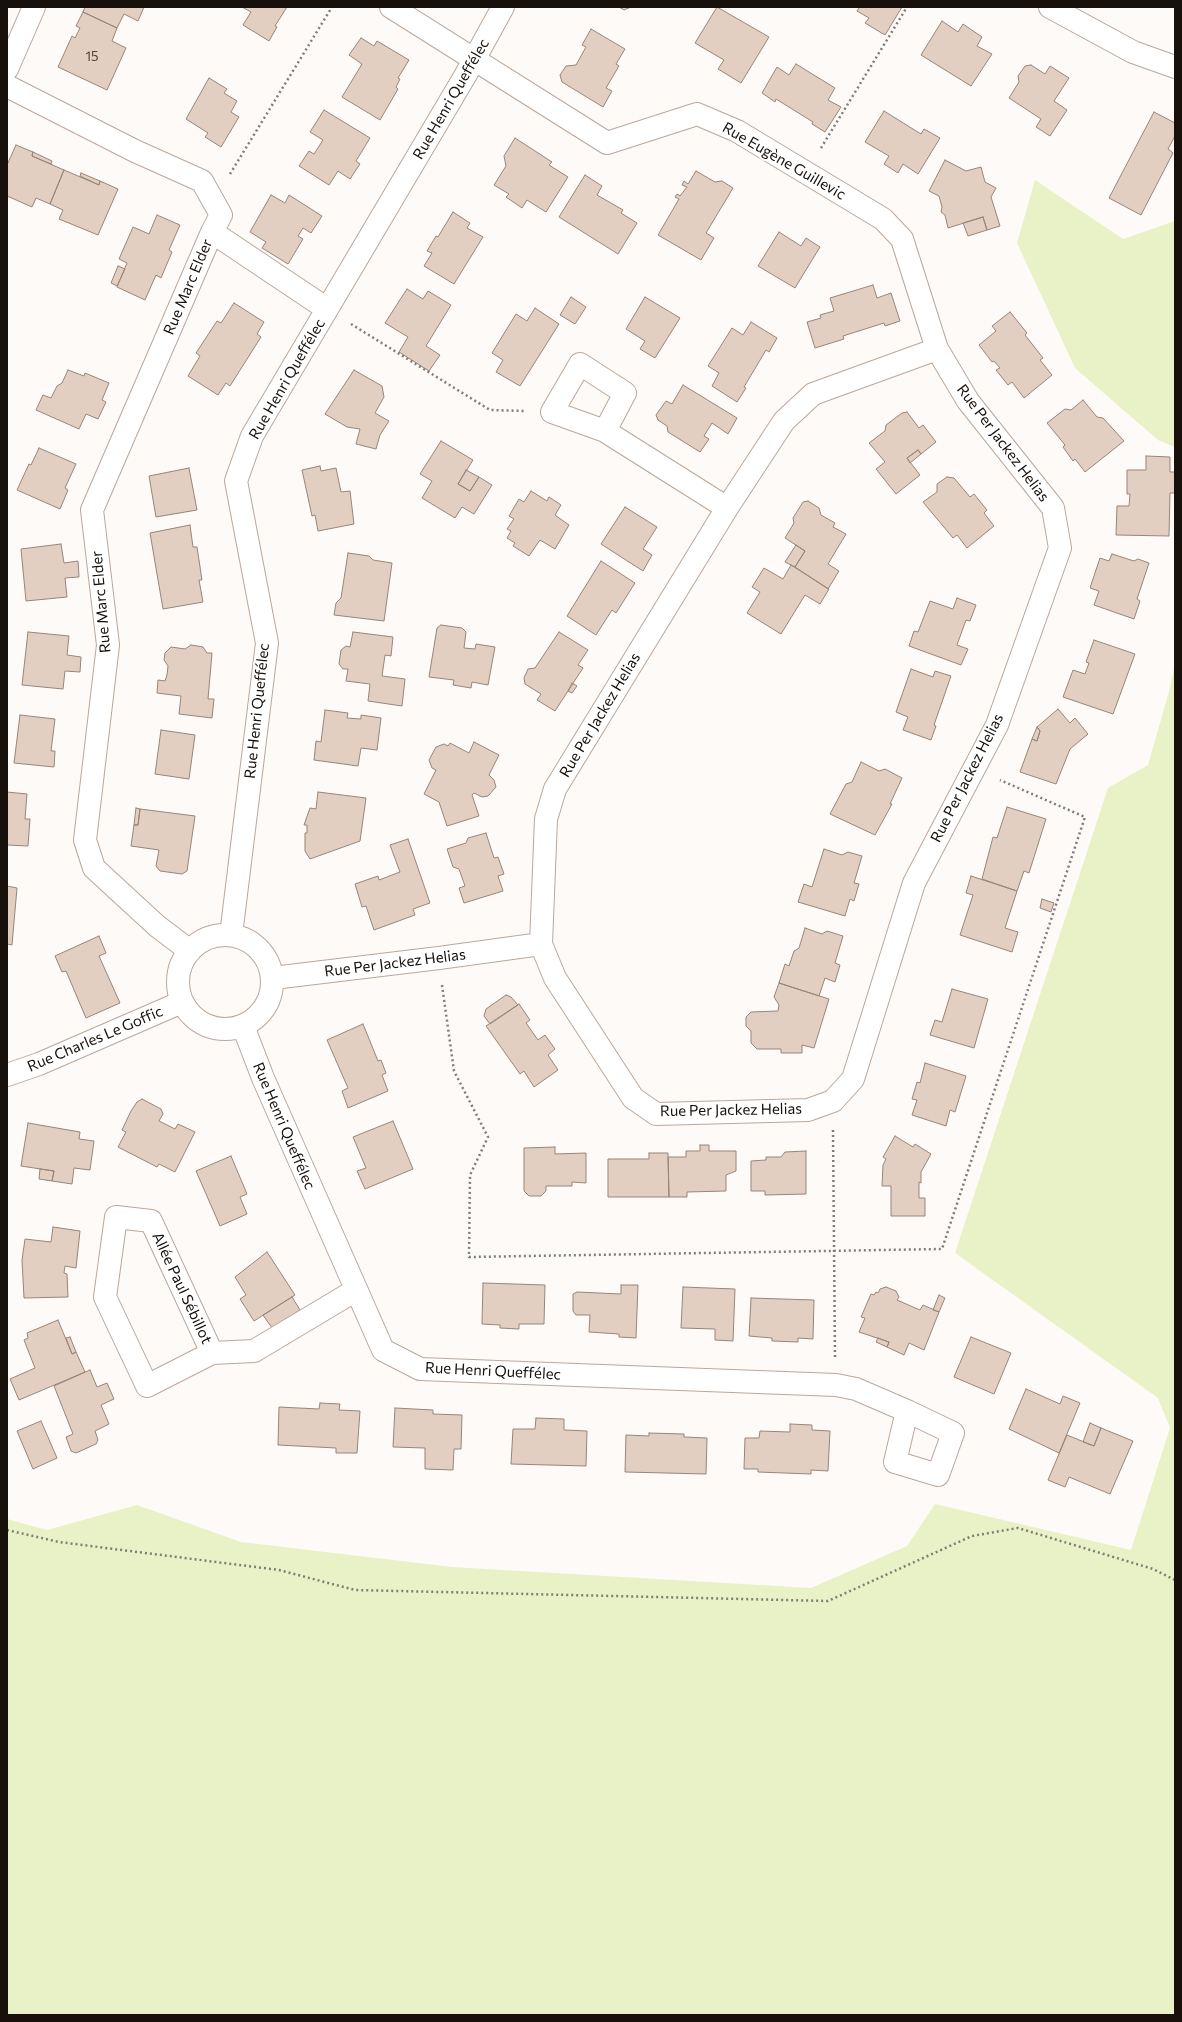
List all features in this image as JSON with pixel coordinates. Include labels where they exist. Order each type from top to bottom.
[{"type":"street","points":[[7,69],[34,7]]},
{"type":"street","name":"Rue Eugène Guillevic","points":[[391,7],[607,143],[697,114],[737,131],[883,219],[902,239],[936,349]]},
{"type":"street","name":"Rue Henri Queffélec","points":[[231,935],[267,643],[236,481],[252,436],[474,59],[503,7]]},
{"type":"street","points":[[1050,7],[1133,52],[1175,67]]},
{"type":"street","name":"Rue Marc Elder","points":[[7,86],[114,141],[202,181],[221,215],[212,232],[92,510],[108,645],[85,840],[94,868],[157,926],[190,951]]},
{"type":"street","name":"Rue Marc Elder","points":[[212,232],[327,309]]},
{"type":"street","name":"Rue Per Jackez Helias","points":[[936,349],[968,401],[1053,508],[1060,548],[997,725],[914,883],[853,1079],[833,1101],[808,1110],[656,1114],[633,1098],[555,978],[541,944],[546,818],[555,789],[727,508],[784,421],[813,394],[936,349]]},
{"type":"street","points":[[605,431],[626,393],[580,364],[552,412],[605,431],[727,508]]},
{"type":"street","points":[[231,935],[246,940],[259,949],[268,962],[273,978],[272,993],[266,1007],[256,1018],[243,1026],[230,1030],[215,1029],[201,1024],[190,1014],[182,1002],[178,989],[178,975],[182,963],[190,951],[208,938],[231,935]]},
{"type":"street","name":"Rue Per Jackez Helias","points":[[273,978],[541,944]]},
{"type":"street","name":"Rue Charles Le Goffic","points":[[7,1075],[39,1064],[182,1002]]},
{"type":"street","name":"Rue Henri Queffélec","points":[[243,1026],[263,1078],[383,1350],[420,1369],[836,1385],[856,1389],[907,1411]]},
{"type":"street","name":"Allée Paul Sébillot","points":[[212,1353],[151,1221],[116,1217],[106,1297],[147,1386],[212,1353],[254,1351],[356,1290]]},
{"type":"path","points":[[213,202],[332,7]]},
{"type":"path","points":[[806,172],[907,7]]},
{"type":"path","points":[[327,309],[490,410],[552,412]]},
{"type":"path","points":[[439,958],[454,1071],[488,1137],[470,1175],[469,1257],[942,1249],[1085,818],[974,768]]},
{"type":"path","points":[[833,1101],[836,1385]]},
{"type":"path","points":[[7,1530],[59,1542],[279,1570],[355,1590],[828,1601],[972,1536],[1018,1528],[1153,1569],[1175,1580]]},
{"type":"green space","points":[[1035,180],[1123,239],[1175,221],[1175,447],[1158,440],[1075,368],[1017,243]]},
{"type":"green space","points":[[1175,663],[1175,2015],[7,2015],[7,1519],[47,1530],[137,1505],[241,1542],[452,1567],[811,1588],[907,1546],[935,1504],[1131,1550],[1170,1428],[1158,1398],[955,1253],[1108,788],[1148,765],[1170,688]]},
{"type":"building","points":[[85,7],[144,7],[138,21],[124,14],[117,28],[83,12]]},
{"type":"building","points":[[242,7],[287,7],[275,26],[277,27],[269,41],[243,25],[251,12]]},
{"type":"building","points":[[619,7],[631,7],[624,10]]},
{"type":"building","points":[[717,7],[769,37],[741,83],[718,69],[724,60],[695,43]]},
{"type":"building","points":[[858,7],[902,7],[885,35],[865,23],[869,18],[857,11],[859,8]]},
{"type":"building","points":[[83,12],[117,28],[112,41],[126,48],[107,90],[58,67],[72,36],[75,38],[80,28],[76,26]]},
{"type":"building","points":[[942,21],[958,32],[963,24],[982,37],[977,46],[992,54],[971,86],[921,55]]},
{"type":"building","points":[[591,29],[625,49],[616,64],[619,66],[606,88],[612,91],[603,107],[562,82],[560,75],[566,66],[576,65],[586,47],[582,45]]},
{"type":"building","points":[[361,38],[374,46],[377,41],[409,60],[398,78],[400,79],[396,87],[398,89],[380,120],[342,97],[362,64],[349,55]]},
{"type":"building","points":[[796,64],[835,88],[828,100],[841,107],[825,132],[812,124],[813,122],[776,99],[775,102],[762,93],[777,67],[789,75]]},
{"type":"building","points":[[1031,65],[1045,74],[1050,66],[1069,78],[1054,101],[1067,110],[1050,136],[1036,127],[1041,119],[1009,98],[1019,82],[1018,76],[1025,66]]},
{"type":"building","points":[[209,78],[227,89],[224,93],[237,101],[231,112],[239,117],[221,147],[205,137],[208,133],[186,119]]},
{"type":"building","points":[[324,110],[370,138],[356,161],[360,164],[350,179],[338,171],[329,185],[299,166],[309,151],[314,154],[323,140],[310,132]]},
{"type":"building","points":[[884,111],[921,134],[924,129],[940,138],[918,174],[903,164],[898,173],[884,164],[889,156],[865,142]]},
{"type":"building","points":[[1154,112],[1175,123],[1175,136],[1168,149],[1173,153],[1141,215],[1109,198]]},
{"type":"building","points":[[515,138],[552,162],[549,165],[568,177],[546,212],[527,200],[522,208],[506,197],[509,194],[494,185],[506,166],[504,156]]},
{"type":"building","points":[[16,145],[33,152],[32,156],[64,170],[50,204],[36,198],[32,207],[7,196],[7,165]]},
{"type":"building","points":[[33,152],[52,161],[51,164],[32,156]]},
{"type":"building","points":[[945,160],[966,171],[981,167],[985,182],[996,188],[991,197],[1000,226],[987,230],[983,217],[948,228],[945,215],[941,212],[942,207],[939,196],[929,191]]},
{"type":"building","points":[[64,170],[99,185],[100,181],[118,189],[98,235],[59,219],[63,210],[50,204]]},
{"type":"building","points":[[696,171],[715,182],[722,181],[733,188],[706,233],[714,238],[701,260],[658,235],[679,199],[675,197],[677,194],[680,196],[687,187],[682,185],[684,181],[688,184]]},
{"type":"building","points":[[81,173],[100,181],[99,185],[80,176]]},
{"type":"building","points":[[585,175],[602,186],[597,195],[623,210],[621,213],[637,223],[618,254],[559,217]]},
{"type":"building","points":[[271,195],[285,203],[289,195],[322,216],[311,233],[303,228],[298,236],[303,239],[288,264],[262,248],[266,242],[250,232]]},
{"type":"building","points":[[453,212],[470,223],[467,228],[483,237],[454,284],[424,266],[432,253],[427,251],[436,236],[438,237]]},
{"type":"building","points":[[157,215],[180,225],[169,250],[172,252],[161,278],[156,275],[145,300],[117,287],[127,263],[119,259],[133,227],[149,234]]},
{"type":"building","points":[[983,217],[987,230],[968,236],[963,223]]},
{"type":"building","points":[[779,232],[801,246],[806,238],[820,247],[795,288],[758,266]]},
{"type":"building","points":[[118,266],[125,269],[117,286],[111,283]]},
{"type":"building","points":[[873,285],[877,298],[891,293],[900,321],[885,326],[884,323],[843,336],[844,339],[815,348],[807,322],[821,318],[820,315],[834,311],[830,298]]},
{"type":"building","points":[[407,289],[423,299],[428,291],[451,305],[426,346],[440,355],[429,371],[399,352],[408,337],[385,323]]},
{"type":"building","points":[[571,297],[586,307],[575,324],[560,315]]},
{"type":"building","points":[[645,297],[680,318],[655,358],[640,349],[645,341],[626,329]]},
{"type":"building","points":[[234,303],[264,322],[257,334],[261,337],[230,386],[226,383],[218,395],[188,376],[200,356],[196,353],[217,321],[221,323]]},
{"type":"building","points":[[535,308],[559,324],[520,386],[496,372],[503,360],[492,353],[516,314],[527,321]]},
{"type":"building","points":[[1010,312],[1027,333],[1025,335],[1043,358],[1040,360],[1052,375],[1024,398],[1012,382],[1008,385],[996,370],[1000,368],[994,361],[992,362],[979,345],[996,331],[992,326]]},
{"type":"building","points":[[751,322],[777,338],[769,352],[766,350],[737,402],[712,386],[719,373],[708,366],[732,328],[743,335]]},
{"type":"building","points":[[68,370],[84,376],[85,373],[109,383],[102,400],[106,402],[98,419],[86,414],[79,429],[36,410],[43,395],[51,398],[57,386],[62,383]]},
{"type":"building","points":[[354,370],[382,386],[384,397],[375,413],[389,421],[380,435],[376,449],[356,444],[360,429],[347,427],[325,414]]},
{"type":"building","points":[[683,385],[737,418],[728,434],[712,423],[704,436],[709,439],[700,452],[668,432],[667,426],[658,420],[656,415],[666,401],[672,404]]},
{"type":"building","points":[[1083,400],[1097,417],[1103,418],[1124,441],[1085,472],[1075,459],[1073,461],[1063,447],[1065,445],[1047,423],[1065,409],[1071,410]]},
{"type":"building","points":[[907,412],[919,428],[923,425],[936,442],[921,454],[918,450],[907,458],[920,475],[896,494],[876,469],[885,462],[869,443],[885,431],[886,425],[902,413]]},
{"type":"building","points":[[441,441],[473,460],[458,484],[470,491],[479,477],[492,485],[474,514],[462,507],[455,518],[422,498],[432,481],[420,474]]},
{"type":"building","points":[[39,448],[76,464],[65,488],[68,490],[60,509],[17,490],[29,464],[31,465]]},
{"type":"building","points":[[918,450],[921,454],[910,463],[907,458]]},
{"type":"building","points":[[1146,456],[1170,457],[1170,472],[1175,472],[1175,493],[1170,493],[1169,536],[1116,535],[1117,506],[1129,506],[1130,494],[1127,494],[1127,470],[1146,470]]},
{"type":"building","points":[[320,466],[321,471],[336,468],[341,492],[350,491],[354,524],[318,531],[315,515],[312,516],[302,470]]},
{"type":"building","points":[[189,468],[197,510],[156,517],[149,476]]},
{"type":"building","points":[[466,470],[479,477],[470,491],[458,484]]},
{"type":"building","points":[[947,477],[954,478],[970,497],[974,494],[987,510],[984,513],[994,526],[967,548],[957,535],[953,538],[923,502],[937,492],[937,484]]},
{"type":"building","points":[[531,491],[547,501],[549,497],[561,505],[555,515],[569,525],[555,549],[540,540],[529,556],[513,546],[515,543],[507,538],[511,531],[507,529],[514,519],[509,516],[519,499],[524,502]]},
{"type":"building","points":[[808,501],[819,508],[821,515],[835,523],[833,527],[846,534],[828,564],[839,571],[828,589],[795,567],[805,551],[785,538],[794,523],[793,518],[803,502]]},
{"type":"building","points":[[625,507],[657,527],[643,549],[652,555],[643,571],[601,544]]},
{"type":"building","points":[[190,525],[193,547],[197,547],[202,580],[199,580],[203,602],[163,609],[150,533]]},
{"type":"building","points":[[61,544],[64,563],[78,561],[79,577],[65,578],[67,597],[26,601],[21,549]]},
{"type":"building","points":[[796,545],[805,551],[795,567],[785,562]]},
{"type":"building","points":[[348,553],[369,556],[373,560],[392,563],[384,621],[334,615],[336,603],[341,598]]},
{"type":"building","points":[[1112,554],[1134,561],[1138,559],[1149,563],[1137,599],[1140,601],[1134,619],[1094,605],[1099,591],[1090,588],[1100,558],[1109,561]]},
{"type":"building","points":[[601,561],[635,583],[616,613],[612,610],[596,635],[567,616]]},
{"type":"building","points":[[791,565],[829,589],[820,604],[805,595],[781,634],[747,613],[760,592],[752,587],[764,568],[783,579]]},
{"type":"building","points":[[957,598],[976,605],[970,621],[966,620],[957,645],[968,649],[961,665],[909,646],[914,631],[918,632],[930,601],[953,609]]},
{"type":"building","points":[[441,625],[462,628],[466,632],[464,648],[475,649],[476,644],[495,647],[488,685],[472,682],[471,688],[453,685],[454,680],[429,677],[437,628]]},
{"type":"building","points":[[28,632],[69,636],[67,655],[81,657],[80,672],[65,671],[63,689],[22,685]]},
{"type":"building","points":[[353,632],[393,637],[391,656],[385,655],[382,676],[405,679],[402,706],[368,701],[370,684],[346,681],[348,669],[343,669],[339,664],[341,650],[346,646],[350,647]]},
{"type":"building","points":[[559,632],[588,650],[578,665],[583,668],[555,711],[537,700],[541,694],[525,684],[524,678],[528,669],[535,668]]},
{"type":"building","points":[[1094,640],[1135,654],[1113,714],[1063,697],[1073,670],[1085,674],[1089,663],[1086,662]]},
{"type":"building","points":[[191,645],[203,647],[207,653],[212,653],[208,699],[214,699],[212,718],[179,714],[181,696],[157,693],[158,680],[165,681],[167,675],[168,666],[164,660],[165,653],[171,647],[185,649]]},
{"type":"building","points":[[911,669],[933,677],[935,671],[951,676],[934,725],[936,726],[931,740],[903,730],[908,717],[896,712]]},
{"type":"building","points":[[572,683],[577,686],[572,693],[568,691]]},
{"type":"building","points":[[1058,709],[1070,723],[1075,718],[1088,734],[1070,749],[1056,784],[1020,772],[1032,739],[1037,741],[1040,731],[1037,727]]},
{"type":"building","points":[[325,710],[348,713],[347,718],[361,719],[361,715],[381,718],[377,750],[361,748],[358,766],[314,760],[316,741],[321,742]]},
{"type":"building","points":[[20,715],[55,719],[51,751],[55,751],[54,767],[14,763]]},
{"type":"building","points":[[1037,727],[1040,731],[1037,741],[1032,739]]},
{"type":"building","points":[[161,730],[195,735],[189,779],[155,774]]},
{"type":"building","points":[[474,742],[499,755],[489,775],[494,780],[496,787],[488,796],[482,797],[474,793],[472,795],[479,816],[447,826],[439,802],[424,794],[436,770],[432,768],[429,760],[436,747],[444,744],[448,746],[450,743],[469,753]]},
{"type":"building","points":[[861,762],[879,771],[885,769],[902,778],[890,804],[892,804],[875,835],[830,814],[846,784],[852,782]]},
{"type":"building","points":[[7,792],[27,794],[25,819],[30,819],[28,846],[7,845]]},
{"type":"building","points":[[318,792],[366,798],[360,841],[310,859],[305,851],[305,833],[307,833],[307,825],[304,825],[310,808],[316,809]]},
{"type":"building","points":[[1007,807],[1046,819],[1029,873],[1024,871],[1017,891],[982,879],[993,837],[997,838]]},
{"type":"building","points":[[136,808],[140,809],[138,825],[134,825]]},
{"type":"building","points":[[140,809],[195,816],[187,871],[182,874],[160,871],[156,866],[159,850],[131,846],[134,825],[138,825]]},
{"type":"building","points":[[486,833],[494,858],[498,857],[504,874],[498,876],[503,891],[464,903],[459,888],[465,886],[459,869],[453,867],[447,849],[466,843],[468,838]]},
{"type":"building","points":[[408,839],[430,903],[413,909],[415,915],[374,930],[366,906],[362,907],[355,884],[378,876],[379,880],[400,872],[390,845]]},
{"type":"building","points":[[824,849],[842,855],[848,852],[862,856],[854,883],[859,884],[854,901],[850,899],[845,916],[798,902],[804,884],[812,887]]},
{"type":"building","points":[[971,876],[1017,891],[1005,928],[1018,932],[1012,952],[960,935],[973,895],[966,893]]},
{"type":"building","points":[[7,886],[17,888],[12,945],[7,944]]},
{"type":"building","points":[[1042,899],[1054,903],[1051,912],[1040,908]]},
{"type":"building","points":[[805,928],[822,934],[827,931],[843,936],[835,963],[840,965],[835,982],[825,978],[819,996],[779,983],[785,964],[789,966],[794,951],[799,948]]},
{"type":"building","points":[[99,936],[106,953],[99,956],[120,1003],[86,1018],[66,971],[62,972],[55,956]]},
{"type":"building","points":[[779,983],[829,999],[814,1048],[802,1045],[802,1053],[781,1053],[781,1049],[757,1049],[751,1043],[751,1031],[746,1026],[746,1017],[751,1012],[778,1011],[779,1005],[774,997]]},
{"type":"building","points":[[952,989],[988,999],[974,1048],[930,1035],[935,1020],[942,1022]]},
{"type":"building","points":[[506,995],[511,997],[518,1005],[490,1024],[484,1016],[486,1009]]},
{"type":"building","points":[[519,1004],[530,1020],[526,1023],[538,1040],[545,1035],[555,1049],[548,1055],[558,1070],[534,1087],[524,1071],[520,1074],[486,1026]]},
{"type":"building","points":[[363,1024],[378,1061],[381,1060],[386,1073],[382,1075],[388,1091],[348,1108],[342,1091],[348,1088],[327,1040]]},
{"type":"building","points":[[925,1063],[966,1076],[955,1112],[950,1110],[946,1126],[912,1115],[917,1100],[912,1099],[917,1082],[920,1083]]},
{"type":"building","points":[[142,1099],[161,1109],[163,1114],[159,1121],[175,1129],[178,1124],[195,1132],[175,1172],[159,1164],[157,1167],[118,1147],[126,1132],[122,1130],[131,1111],[137,1102]]},
{"type":"building","points":[[393,1121],[413,1169],[365,1189],[357,1171],[366,1168],[353,1137]]},
{"type":"building","points":[[28,1123],[80,1132],[79,1139],[94,1141],[90,1170],[74,1168],[72,1184],[52,1181],[54,1171],[21,1166]]},
{"type":"building","points":[[895,1136],[913,1147],[915,1144],[931,1154],[921,1172],[921,1183],[919,1182],[919,1198],[925,1198],[925,1216],[891,1216],[891,1186],[882,1186],[883,1165],[886,1159],[883,1157]]},
{"type":"building","points":[[700,1145],[709,1145],[709,1151],[736,1151],[736,1171],[726,1175],[726,1191],[687,1192],[687,1197],[669,1197],[668,1157],[686,1157],[686,1151],[700,1151]]},
{"type":"building","points":[[555,1147],[555,1154],[586,1153],[586,1183],[572,1182],[572,1186],[546,1186],[546,1191],[541,1196],[529,1196],[524,1191],[524,1148]]},
{"type":"building","points":[[806,1151],[806,1194],[765,1195],[765,1191],[751,1191],[751,1161],[766,1160],[766,1157],[781,1157],[785,1152]]},
{"type":"building","points":[[649,1153],[668,1153],[669,1197],[608,1197],[608,1159],[649,1159]]},
{"type":"building","points":[[231,1156],[247,1194],[240,1197],[247,1214],[220,1226],[196,1171]]},
{"type":"building","points":[[40,1169],[54,1171],[52,1181],[39,1179]]},
{"type":"building","points":[[53,1227],[80,1231],[76,1268],[65,1266],[64,1273],[67,1274],[68,1297],[24,1298],[22,1260],[25,1239],[51,1242]]},
{"type":"building","points":[[267,1252],[295,1295],[254,1321],[240,1299],[246,1295],[235,1277]]},
{"type":"building","points":[[483,1283],[545,1285],[544,1324],[519,1324],[519,1329],[500,1328],[500,1325],[482,1324]]},
{"type":"building","points":[[621,1285],[638,1285],[636,1338],[619,1337],[619,1334],[589,1332],[590,1315],[576,1315],[573,1311],[573,1294],[577,1292],[621,1294]]},
{"type":"building","points":[[683,1287],[735,1289],[733,1341],[715,1340],[715,1329],[681,1328]]},
{"type":"building","points":[[886,1287],[896,1291],[899,1297],[897,1300],[920,1310],[923,1305],[939,1312],[924,1350],[909,1343],[904,1355],[887,1347],[889,1342],[859,1332],[865,1318],[861,1317],[871,1294],[874,1295],[876,1292],[878,1293],[880,1289]]},
{"type":"building","points":[[939,1295],[945,1298],[939,1312],[933,1310]]},
{"type":"building","points":[[292,1297],[300,1310],[272,1328],[263,1315]]},
{"type":"building","points":[[751,1298],[814,1300],[813,1339],[798,1338],[798,1342],[772,1341],[772,1338],[749,1336]]},
{"type":"building","points":[[58,1320],[72,1354],[76,1352],[85,1372],[19,1400],[10,1379],[35,1368],[24,1340],[28,1338],[27,1333]]},
{"type":"building","points":[[70,1337],[76,1352],[72,1354],[66,1338]]},
{"type":"building","points":[[971,1337],[1011,1353],[994,1394],[954,1377]]},
{"type":"building","points":[[878,1338],[889,1342],[887,1347],[876,1342]]},
{"type":"building","points":[[90,1370],[97,1387],[107,1383],[114,1399],[101,1405],[109,1424],[95,1431],[98,1440],[96,1444],[76,1453],[71,1451],[66,1437],[73,1434],[54,1386]]},
{"type":"building","points":[[1026,1389],[1060,1404],[1063,1396],[1080,1403],[1059,1453],[1009,1429]]},
{"type":"building","points":[[320,1403],[340,1404],[339,1410],[360,1411],[357,1453],[336,1453],[336,1448],[278,1445],[279,1407],[319,1409]]},
{"type":"building","points":[[395,1408],[433,1410],[433,1414],[462,1415],[461,1449],[454,1449],[453,1470],[425,1469],[425,1448],[393,1447]]},
{"type":"building","points":[[536,1418],[564,1419],[564,1430],[587,1431],[586,1466],[511,1464],[513,1429],[535,1429]]},
{"type":"building","points":[[41,1421],[57,1458],[33,1469],[17,1431]]},
{"type":"building","points":[[1090,1423],[1101,1428],[1094,1446],[1083,1442]]},
{"type":"building","points":[[790,1424],[812,1425],[812,1430],[830,1431],[828,1471],[811,1470],[811,1474],[758,1472],[758,1469],[744,1469],[745,1438],[759,1438],[760,1431],[790,1432]]},
{"type":"building","points":[[1101,1428],[1133,1441],[1110,1494],[1069,1477],[1065,1487],[1048,1480],[1067,1435],[1094,1446]]},
{"type":"building","points":[[649,1433],[684,1434],[684,1437],[707,1438],[706,1474],[625,1472],[626,1435],[649,1436]]}]
